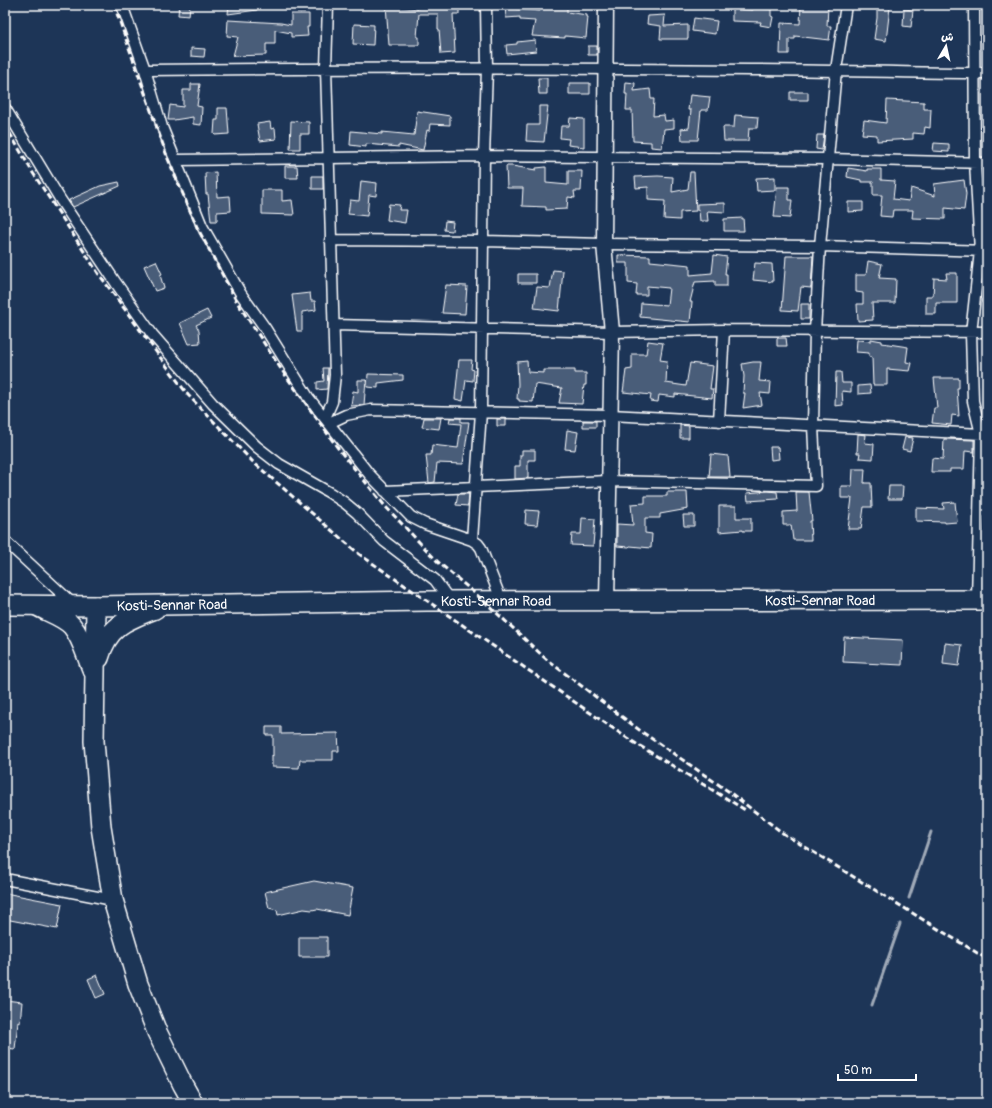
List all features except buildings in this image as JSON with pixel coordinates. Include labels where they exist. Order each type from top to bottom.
[{"type":"highway","name":"Kosti-Sennar Road","points":[[5,604],[96,606],[165,604],[451,602],[982,600]]},
{"type":"highway","points":[[34,604],[71,626],[79,637],[95,675]]},
{"type":"highway","points":[[95,675],[104,643],[111,632],[121,623],[165,604]]},
{"type":"highway","points":[[96,606],[94,741],[101,828],[113,900],[138,984],[157,1032],[193,1103]]},
{"type":"street","points":[[122,5],[145,70],[162,127],[202,226],[240,294],[265,328],[308,398],[369,474],[385,491],[411,517],[425,524],[472,540],[481,548],[502,602]]},
{"type":"street","points":[[327,421],[335,388],[326,68],[328,5]]},
{"type":"street","points":[[472,540],[481,412],[484,156],[487,69],[486,5]]},
{"type":"street","points":[[606,5],[604,244],[612,332],[608,481],[607,602]]},
{"type":"street","points":[[385,491],[608,481],[816,486],[814,426],[815,330],[820,246],[836,70],[846,5]]},
{"type":"street","points":[[974,5],[975,162],[984,251],[971,332],[973,401],[981,434],[982,600]]},
{"type":"street","points":[[145,70],[326,68],[836,70],[987,73]]},
{"type":"street","points":[[5,108],[60,199],[116,283],[152,334],[213,404],[257,447],[279,464],[330,493],[357,513],[384,541],[435,580],[451,602]]},
{"type":"street","points":[[176,160],[484,156],[828,159],[987,163]]},
{"type":"street","points":[[330,240],[820,246],[984,251]]},
{"type":"street","points":[[334,325],[612,332],[724,330],[987,332]]},
{"type":"street","points":[[719,421],[724,330]]},
{"type":"street","points":[[327,421],[346,415],[371,410],[481,412],[610,415],[981,434]]},
{"type":"street","points":[[5,541],[75,605]]},
{"type":"street","points":[[5,879],[113,900]]},
{"type":"waterway","points":[[909,898],[931,832]]},
{"type":"waterway","points":[[872,1005],[900,924]]},
{"type":"railway","points":[[114,5],[168,159],[197,227],[237,302],[281,369],[340,451],[385,506],[438,562],[485,602],[546,659],[642,732],[728,791],[784,834],[987,959]]},
{"type":"railway","points":[[5,125],[33,173],[98,273],[188,395],[253,462],[359,554],[630,740],[747,811]]}]
